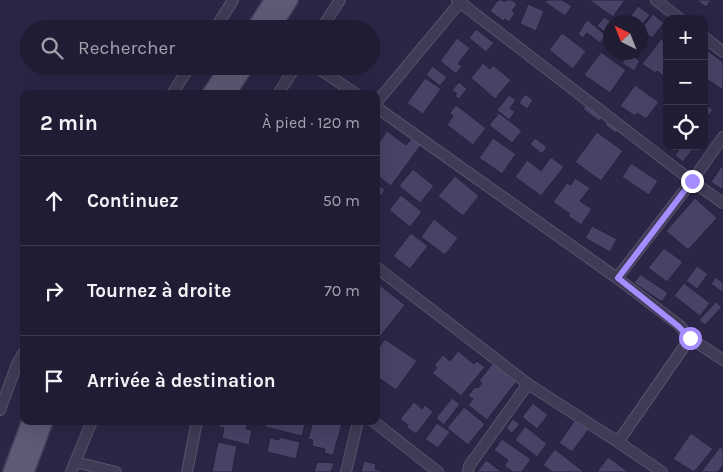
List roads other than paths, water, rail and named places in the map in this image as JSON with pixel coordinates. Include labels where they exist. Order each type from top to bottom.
[{"type":"main road","points":[[260,20],[273,0]]},
{"type":"main road","points":[[277,20],[290,0]]},
{"type":"main road","points":[[213,90],[223,75]]},
{"type":"main road","points":[[230,90],[240,75]]},
{"type":"main road","points":[[11,472],[29,425]]},
{"type":"main road","points":[[26,472],[44,425]]},
{"type":"street","points":[[221,20],[233,0]]},
{"type":"street","points":[[327,20],[340,0]]},
{"type":"street","points":[[656,0],[675,15]]},
{"type":"street","points":[[380,99],[460,1],[723,203]]},
{"type":"street","points":[[708,40],[723,52]]},
{"type":"street","points":[[175,90],[184,75]]},
{"type":"street","points":[[281,90],[290,75]]},
{"type":"street","points":[[328,75],[350,90]]},
{"type":"street","points":[[380,111],[618,278],[678,326],[690,338],[723,360]]},
{"type":"street","points":[[618,278],[723,137]]},
{"type":"street","points":[[380,270],[528,384],[662,472]]},
{"type":"street","points":[[618,442],[690,338]]},
{"type":"street","points":[[0,410],[20,359]]},
{"type":"street","points":[[468,472],[469,466],[528,384]]},
{"type":"street","points":[[90,425],[73,467],[116,472]]},
{"type":"street","points":[[187,472],[196,425]]},
{"type":"street","points":[[346,472],[357,425]]},
{"type":"street","points":[[378,425],[438,472]]}]
